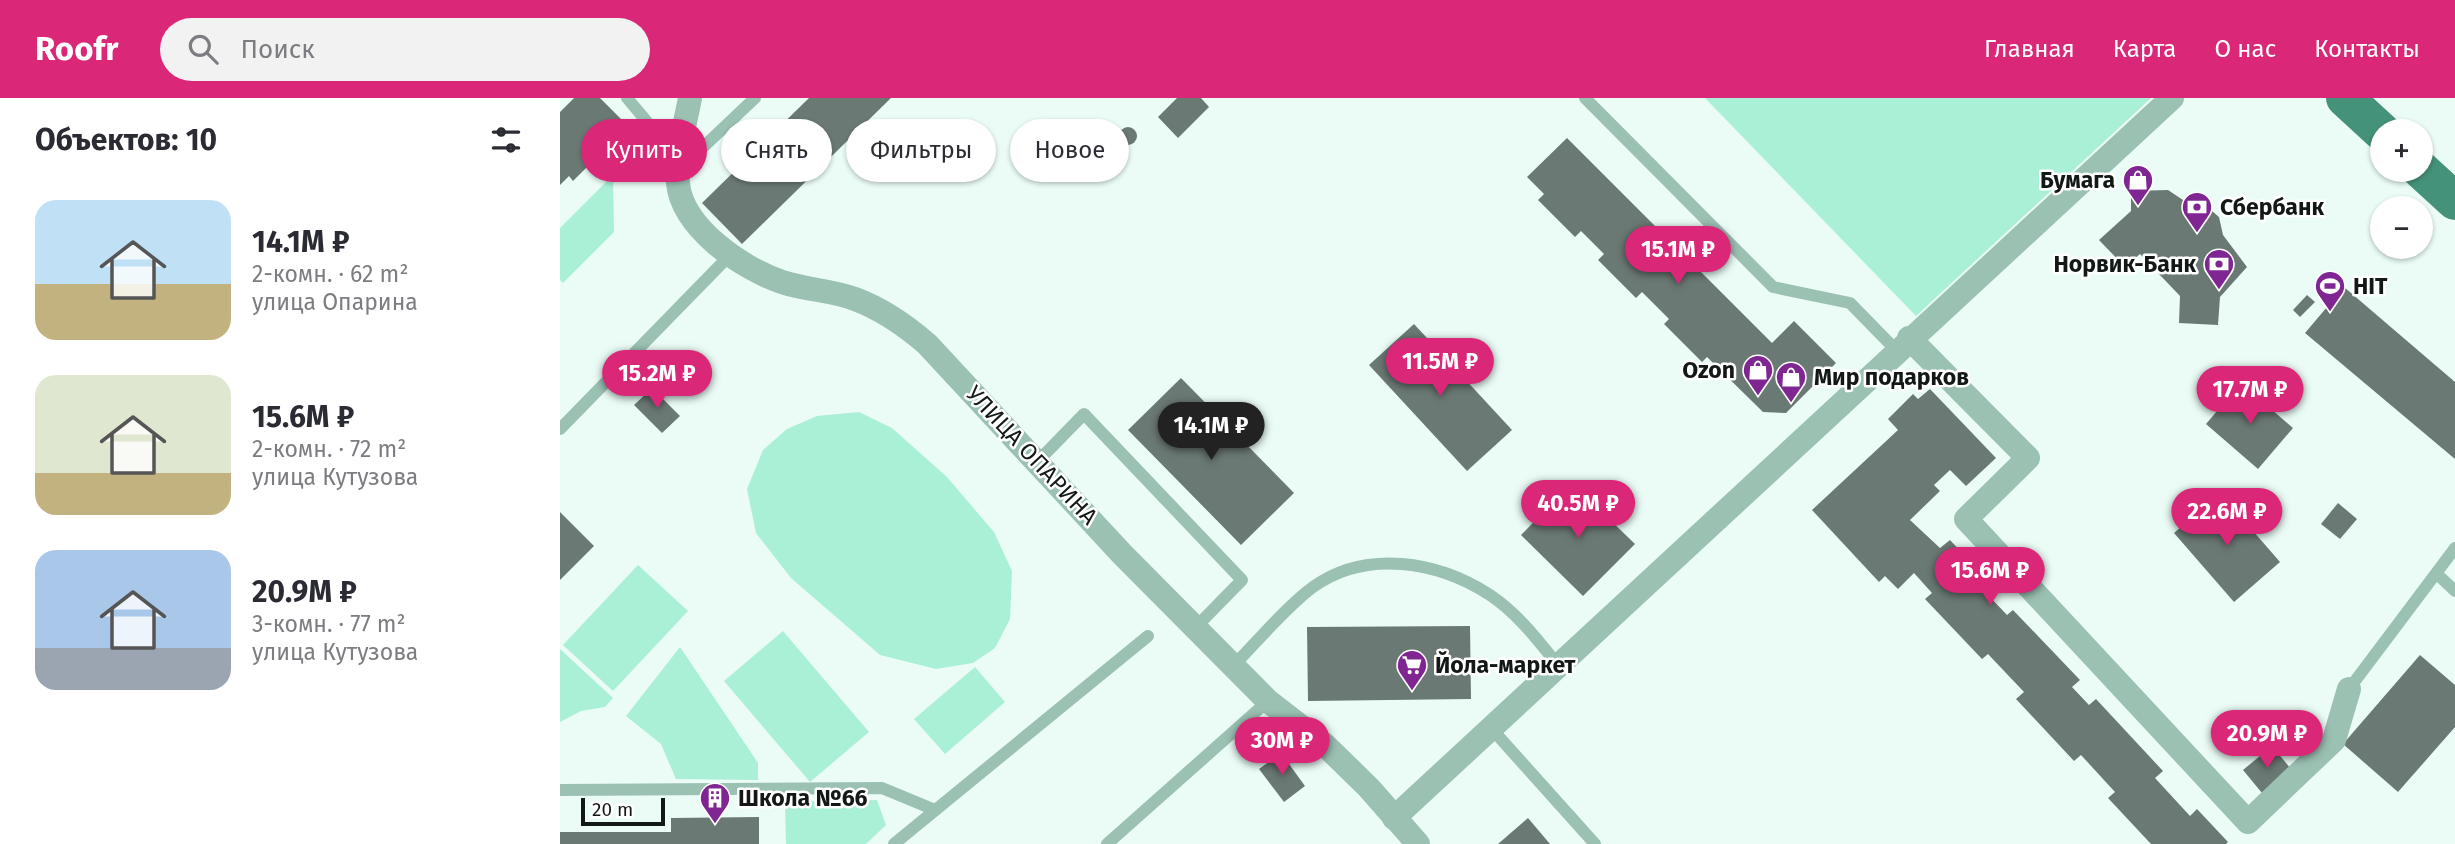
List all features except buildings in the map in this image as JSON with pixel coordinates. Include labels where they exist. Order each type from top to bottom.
[{"type":"main road","points":[[2345,98],[2370,121]]},
{"type":"main road","points":[[2433,181],[2455,201]]},
{"type":"street","name":"УЛИЦА ОПАРИНА","points":[[687,119],[690,98]]},
{"type":"street","points":[[1395,817],[1557,664],[2172,98]]},
{"type":"street","name":"УЛИЦА ОПАРИНА","points":[[679,182],[685,204],[700,227],[730,255],[782,282],[852,298],[906,327],[956,374],[1195,628],[1268,701],[1326,746],[1418,844]]},
{"type":"street","points":[[1903,344],[2028,458],[1966,519],[2248,822],[2333,740],[2349,689]]},
{"type":"lane","points":[[627,98],[645,119]]},
{"type":"lane","points":[[707,144],[755,98]]},
{"type":"lane","points":[[1585,98],[1773,288],[1850,303],[1903,344]]},
{"type":"lane","points":[[560,429],[730,255]]},
{"type":"lane","points":[[1038,461],[1084,414],[1242,580],[1195,628]]},
{"type":"lane","points":[[2349,689],[2455,548]]},
{"type":"lane","points":[[1233,666],[1311,588],[1334,574],[1369,563],[1408,565],[1446,572],[1490,595],[1520,620],[1557,664]]},
{"type":"lane","points":[[2437,575],[2455,591]]},
{"type":"lane","points":[[894,844],[1148,636]]},
{"type":"lane","points":[[1107,844],[1268,701]]},
{"type":"lane","points":[[1491,728],[1595,844]]},
{"type":"lane","points":[[560,790],[882,788],[935,810]]},
{"type":"green space","points":[[1705,98],[2151,98],[1916,316]]},
{"type":"green space","points":[[606,182],[613,182],[614,232],[563,283],[560,280],[560,228]]},
{"type":"green space","points":[[859,412],[892,428],[947,477],[994,532],[1012,571],[1010,619],[995,648],[973,663],[936,669],[880,655],[791,578],[756,533],[747,489],[763,450],[787,429],[817,416]]},
{"type":"green space","points":[[638,565],[688,611],[613,691],[563,645]]},
{"type":"green space","points":[[783,631],[869,732],[810,782],[724,681]]},
{"type":"green space","points":[[680,647],[758,763],[758,780],[676,779],[661,744],[626,716]]},
{"type":"green space","points":[[560,649],[613,698],[605,707],[581,711],[560,722]]},
{"type":"green space","points":[[975,667],[1005,702],[945,754],[914,719]]},
{"type":"green space","points":[[877,800],[886,825],[866,844],[786,844],[785,802]]},
{"type":"place","name":"Бумага","points":[[2138,207]]},
{"type":"place","name":"Сбербанк","points":[[2197,234]]},
{"type":"place","name":"Норвик-Банк","points":[[2219,291]]},
{"type":"place","name":"HIT","points":[[2330,313]]},
{"type":"place","name":"Ozon","points":[[1758,397]]},
{"type":"place","name":"Мир подарков","points":[[1791,404]]},
{"type":"place","name":"Йола-маркет","points":[[1412,692]]},
{"type":"place","name":"Школа №66","points":[[715,825]]}]
